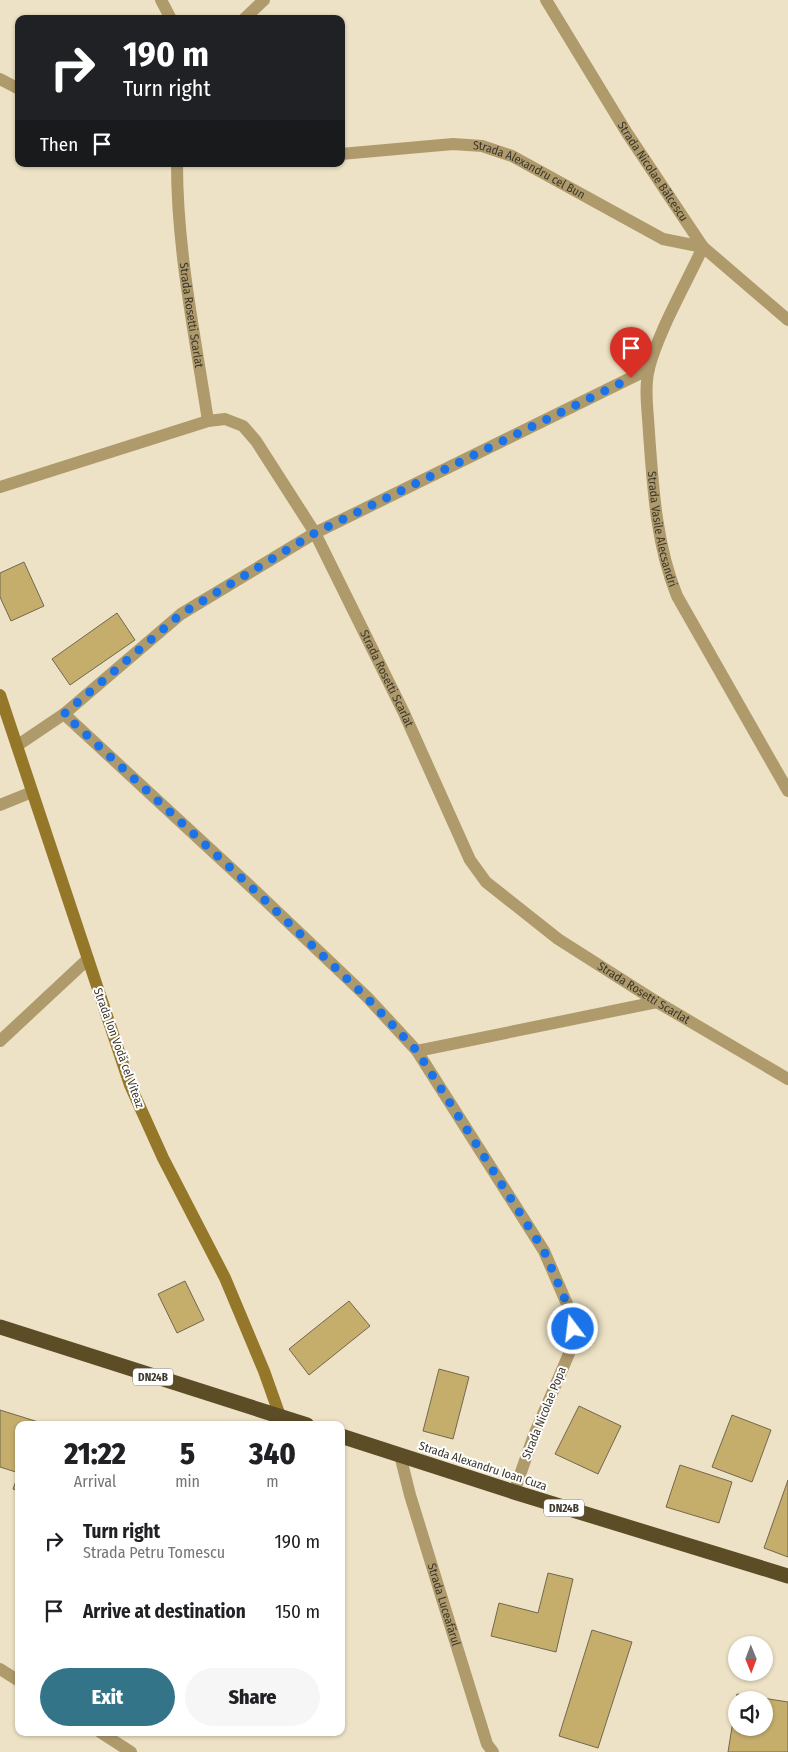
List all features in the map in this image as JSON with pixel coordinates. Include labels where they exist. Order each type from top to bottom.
[{"type":"highway","name":"DN24B","points":[[0,1327],[295,1421]]},
{"type":"highway","name":"Strada Alexandru Ioan Cuza","points":[[345,1437],[514,1492],[788,1576]]},
{"type":"main road","name":"Strada Ion Vodă cel Viteaz","points":[[0,695],[130,1085],[163,1158],[225,1278],[264,1370],[280,1416]]},
{"type":"street","points":[[161,0],[169,15]]},
{"type":"street","points":[[248,15],[264,0]]},
{"type":"street","name":"Strada Nicolae Bălcescu","points":[[546,0],[626,133],[703,247],[788,320]]},
{"type":"street","points":[[0,79],[15,87]]},
{"type":"street","name":"Strada Alexandru cel Bun","points":[[345,154],[436,145],[482,146],[512,156],[663,239],[703,247]]},
{"type":"street","name":"Strada Rosetti Scarlat","points":[[177,167],[177,202],[182,244],[208,421],[225,419],[243,426],[256,441],[315,533],[404,713],[475,867],[486,882],[558,938],[657,1002],[788,1079]]},
{"type":"street","name":"Strada Vasile Alecsandri","points":[[703,247],[658,344],[649,369],[647,392],[652,476],[665,567],[681,603],[788,791]]},
{"type":"street","points":[[18,745],[64,714],[181,614],[315,533],[649,369]]},
{"type":"street","points":[[0,487],[208,421]]},
{"type":"street","name":"Strada Nicolae Popa","points":[[64,714],[305,938],[366,997],[417,1051],[544,1251],[567,1304],[573,1329],[571,1349],[534,1435],[514,1492]]},
{"type":"street","points":[[0,805],[32,792]]},
{"type":"street","points":[[0,1042],[88,959]]},
{"type":"street","points":[[417,1051],[657,1002]]},
{"type":"street","name":"Strada Luceafărul","points":[[400,1455],[410,1495],[487,1744],[493,1752]]},
{"type":"street","points":[[0,1669],[15,1678]]},
{"type":"street","points":[[106,1736],[131,1752]]},
{"type":"building","points":[[24,562],[44,606],[11,621],[0,597],[0,573]]},
{"type":"building","points":[[117,613],[135,640],[70,685],[52,659]]},
{"type":"building","points":[[185,1281],[204,1320],[177,1333],[158,1294]]},
{"type":"building","points":[[349,1301],[370,1326],[309,1375],[289,1349]]},
{"type":"building","points":[[439,1369],[469,1377],[453,1439],[423,1431]]},
{"type":"building","points":[[579,1406],[621,1426],[598,1474],[555,1454]]},
{"type":"building","points":[[0,1410],[35,1421],[15,1421],[15,1472],[0,1467]]},
{"type":"building","points":[[732,1415],[771,1430],[752,1482],[712,1467]]},
{"type":"building","points":[[680,1465],[732,1482],[719,1523],[666,1507]]},
{"type":"building","points":[[788,1480],[788,1557],[764,1548]]},
{"type":"building","points":[[548,1573],[573,1579],[556,1652],[491,1636],[499,1603],[538,1613]]},
{"type":"building","points":[[592,1630],[632,1642],[598,1748],[559,1736]]},
{"type":"building","points":[[773,1700],[788,1702],[788,1752],[728,1752],[731,1736],[773,1736]]},
{"type":"route","points":[[573,1329],[567,1304],[544,1251],[417,1051],[366,997],[250,886],[64,714],[181,614],[315,533],[631,378]]}]
